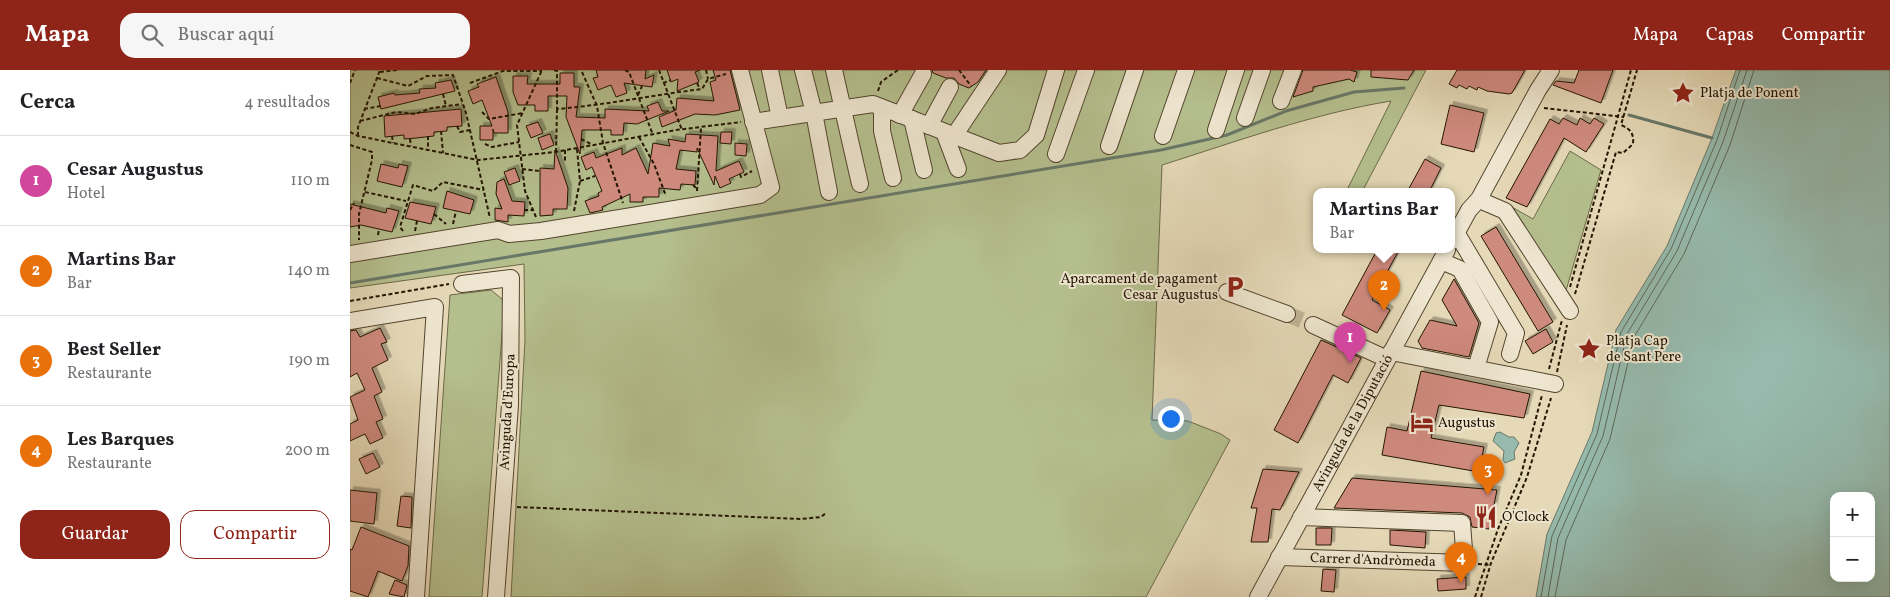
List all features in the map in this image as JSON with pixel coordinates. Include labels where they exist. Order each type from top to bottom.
[{"type":"street","points":[[356,253],[494,231],[509,234],[541,231],[760,195],[771,187],[740,70]]},
{"type":"street","points":[[770,70],[780,118]]},
{"type":"street","points":[[803,70],[814,112],[829,192]]},
{"type":"street","points":[[834,70],[860,184]]},
{"type":"street","points":[[942,131],[980,97],[998,70]]},
{"type":"street","points":[[753,122],[844,108],[878,106],[999,154],[1020,150],[1036,135],[1056,70]]},
{"type":"street","points":[[1056,154],[1086,70]]},
{"type":"street","points":[[1109,146],[1135,70]]},
{"type":"street","points":[[1163,136],[1186,70]]},
{"type":"street","points":[[1216,130],[1236,70]]},
{"type":"street","points":[[1245,118],[1262,70]]},
{"type":"street","points":[[1281,101],[1293,70]]},
{"type":"street","points":[[1455,235],[1468,210],[1471,195],[1540,70]]},
{"type":"street","points":[[1468,210],[1479,199],[1550,70]]},
{"type":"street","points":[[923,74],[906,117],[924,170]]},
{"type":"street","points":[[950,87],[942,131],[958,169]]},
{"type":"street","points":[[878,106],[893,178]]},
{"type":"street","points":[[1484,202],[1505,212],[1568,308]]},
{"type":"street","points":[[1455,239],[1516,333],[1510,354]]},
{"type":"street","points":[[1441,254],[1460,269],[1490,322],[1476,368]]},
{"type":"street","name":"Avinguda de la Diputació","points":[[1258,597],[1389,356],[1441,254]]},
{"type":"street","name":"Avinguda d'Europa","points":[[462,284],[511,278],[510,405],[496,597]]},
{"type":"street","points":[[1227,292],[1287,314]]},
{"type":"street","points":[[350,321],[435,307],[416,597]]},
{"type":"street","points":[[1313,325],[1389,356],[1476,368],[1550,383]]},
{"type":"street","name":"Carrer d'Andròmeda","points":[[1279,557],[1465,563],[1462,523],[1301,517]]},
{"type":"path","points":[[350,83],[355,70]]},
{"type":"path","points":[[358,136],[360,121],[380,71],[398,70]]},
{"type":"path","points":[[426,70],[427,76]]},
{"type":"path","points":[[446,70],[447,75]]},
{"type":"path","points":[[554,70],[557,71],[556,152]]},
{"type":"path","points":[[625,70],[629,72],[653,134]]},
{"type":"path","points":[[659,70],[682,130]]},
{"type":"path","points":[[706,70],[708,79]]},
{"type":"path","points":[[557,109],[598,106],[700,89],[708,79],[740,70]]},
{"type":"path","points":[[878,106],[881,82],[898,70]]},
{"type":"path","points":[[959,70],[980,97]]},
{"type":"path","points":[[1481,597],[1491,565],[1527,477],[1617,116],[1632,70]]},
{"type":"path","points":[[1475,597],[1484,565],[1521,475],[1562,342],[1568,308],[1616,152],[1623,153],[1630,150],[1633,144],[1634,136],[1631,131],[1620,125],[1637,70]]},
{"type":"path","points":[[470,83],[503,71],[542,71],[517,125],[525,191],[541,231]]},
{"type":"path","points":[[582,72],[598,106],[602,144],[628,217]]},
{"type":"path","points":[[376,78],[408,86],[427,76],[453,75],[478,160],[494,231]]},
{"type":"path","points":[[663,83],[671,80]]},
{"type":"path","points":[[697,83],[700,89]]},
{"type":"path","points":[[638,94],[642,86]]},
{"type":"path","points":[[443,94],[446,106]]},
{"type":"path","points":[[427,104],[428,109]]},
{"type":"path","points":[[360,121],[396,112],[412,112],[463,104]]},
{"type":"path","points":[[364,110],[380,106]]},
{"type":"path","points":[[1529,106],[1624,117]]},
{"type":"path","points":[[482,112],[489,119],[523,113]]},
{"type":"path","points":[[350,132],[358,136],[478,160],[520,157],[653,134],[753,122]]},
{"type":"path","points":[[457,126],[460,132],[470,130]]},
{"type":"path","points":[[696,206],[701,127]]},
{"type":"path","points":[[441,131],[443,153]]},
{"type":"path","points":[[392,136],[393,143]]},
{"type":"path","points":[[428,136],[428,150]]},
{"type":"path","points":[[639,137],[654,164],[670,210]]},
{"type":"path","points":[[410,139],[411,147]]},
{"type":"path","points":[[581,139],[593,145]]},
{"type":"path","points":[[485,144],[492,147],[520,142]]},
{"type":"path","points":[[350,146],[372,152],[356,253]]},
{"type":"path","points":[[577,148],[580,181],[574,209],[577,225]]},
{"type":"path","points":[[564,150],[565,163]]},
{"type":"path","points":[[522,169],[540,171]]},
{"type":"path","points":[[580,181],[596,176]]},
{"type":"path","points":[[410,244],[400,227],[413,185],[433,191],[443,182],[484,190]]},
{"type":"path","points":[[693,185],[697,189]]},
{"type":"path","points":[[365,192],[407,202]]},
{"type":"path","points":[[350,210],[354,203]]},
{"type":"path","points":[[524,210],[533,210]]},
{"type":"path","points":[[434,214],[452,228]]},
{"type":"path","points":[[350,301],[462,284]]},
{"type":"path","points":[[502,507],[806,519],[821,517],[827,512]]},
{"type":"path","points":[[1484,565],[1491,565]]},
{"type":"green space","points":[[350,70],[1426,70],[1364,188],[1348,188],[1391,101],[1362,106],[1304,121],[1162,165],[1152,420],[1188,421],[1221,434],[1230,440],[1146,597],[511,597],[525,340],[524,264],[350,288]]},
{"type":"green space","points":[[1570,151],[1601,170],[1563,301],[1503,202],[1533,219]]},
{"type":"green space","points":[[491,290],[502,299],[504,308],[482,597],[429,597],[450,295]]},
{"type":"water","points":[[1736,70],[1890,70],[1890,597],[1536,597],[1547,534],[1592,432],[1616,330],[1667,246],[1712,138]]},
{"type":"water","points":[[1500,432],[1509,437],[1514,437],[1519,443],[1514,452],[1515,459],[1505,463],[1503,460],[1504,451],[1493,441],[1496,433]]},
{"type":"building","points":[[596,70],[646,70],[645,79],[654,75],[652,87],[624,83],[627,93],[616,97],[611,85],[598,90],[593,78],[598,77]]},
{"type":"building","points":[[667,70],[700,70],[695,72],[699,82],[677,91],[678,79],[671,82]]},
{"type":"building","points":[[713,70],[730,70],[740,110],[715,115],[695,114],[662,127],[659,117],[676,110],[677,98],[714,101],[710,82],[716,80]]},
{"type":"building","points":[[932,70],[986,70],[978,82],[969,88],[959,84],[954,78],[946,78],[933,73]]},
{"type":"building","points":[[1303,70],[1350,70],[1357,72],[1354,82],[1349,79],[1313,87],[1313,91],[1293,97]]},
{"type":"building","points":[[1371,70],[1414,70],[1408,80],[1371,77]]},
{"type":"building","points":[[1457,70],[1525,70],[1512,93],[1509,94],[1487,91],[1478,87],[1477,90],[1469,86],[1467,89],[1459,85],[1457,88],[1449,84]]},
{"type":"building","points":[[1579,70],[1613,70],[1601,103],[1553,85],[1556,81],[1574,83]]},
{"type":"building","points":[[560,73],[574,73],[574,87],[580,87],[576,117],[605,118],[605,109],[649,111],[647,106],[658,102],[662,111],[669,111],[637,124],[624,123],[623,135],[611,135],[611,130],[582,130],[580,154],[566,117],[567,96],[548,96],[548,111],[535,111],[535,105],[518,105],[513,92],[513,76],[528,76],[527,84],[560,84]]},
{"type":"building","points":[[496,77],[508,112],[508,133],[494,133],[493,129],[493,140],[480,140],[480,126],[492,126],[482,100],[473,104],[468,91],[479,87],[477,84]]},
{"type":"building","points":[[451,80],[455,91],[381,109],[378,97],[394,93],[395,95],[420,93],[419,89],[436,88],[435,83]]},
{"type":"building","points":[[1450,105],[1484,113],[1474,152],[1441,144]]},
{"type":"building","points":[[461,109],[462,126],[447,127],[447,131],[434,132],[434,136],[404,139],[404,135],[385,137],[384,116]]},
{"type":"building","points":[[1563,118],[1577,125],[1580,118],[1590,124],[1594,118],[1604,124],[1586,152],[1564,138],[1527,207],[1506,198],[1550,119],[1559,124]]},
{"type":"building","points":[[538,122],[543,133],[531,138],[526,126]]},
{"type":"building","points":[[721,132],[732,132],[731,144],[720,143]]},
{"type":"building","points":[[550,134],[554,145],[542,150],[538,138]]},
{"type":"building","points":[[686,134],[718,136],[716,171],[739,161],[744,172],[729,179],[731,183],[720,188],[715,176],[714,185],[697,148],[697,152],[680,150],[676,169],[696,171],[695,185],[681,184],[680,190],[659,188],[659,197],[643,197],[643,202],[630,202],[630,194],[602,207],[603,210],[590,213],[585,201],[599,196],[598,193],[602,191],[592,167],[586,170],[581,157],[594,152],[596,158],[622,148],[622,155],[636,148],[648,174],[653,143],[670,146],[668,139],[685,142]]},
{"type":"building","points":[[735,143],[747,144],[746,156],[735,155]]},
{"type":"building","points":[[555,150],[568,188],[567,209],[553,209],[553,215],[540,216],[540,168],[554,169]]},
{"type":"building","points":[[1425,159],[1441,168],[1431,188],[1409,188]]},
{"type":"building","points":[[381,164],[398,168],[399,164],[408,166],[402,187],[377,181]]},
{"type":"building","points":[[515,168],[520,181],[509,185],[504,172]]},
{"type":"building","points":[[504,179],[512,201],[525,202],[524,216],[508,215],[508,222],[495,220],[495,208],[502,209],[496,194],[497,182]]},
{"type":"building","points":[[447,191],[474,200],[470,214],[443,208]]},
{"type":"building","points":[[410,202],[436,207],[431,224],[405,218]]},
{"type":"building","points":[[350,204],[386,213],[387,208],[399,211],[392,232],[361,225],[350,227]]},
{"type":"building","points":[[1496,227],[1553,322],[1538,331],[1481,236]]},
{"type":"building","points":[[1375,253],[1397,253],[1372,300],[1390,310],[1377,333],[1342,315]]},
{"type":"building","points":[[1454,279],[1479,323],[1469,357],[1422,348],[1418,341],[1430,320],[1457,326],[1442,300]]},
{"type":"building","points":[[380,328],[387,342],[381,344],[388,360],[372,368],[382,392],[374,396],[383,419],[376,422],[383,438],[370,444],[365,434],[350,441],[350,424],[358,420],[350,397],[365,390],[357,373],[350,377],[350,331],[356,330],[360,337]]},
{"type":"building","points":[[1546,329],[1553,342],[1533,354],[1525,341]]},
{"type":"building","points":[[1321,340],[1361,358],[1348,383],[1333,375],[1298,443],[1274,430]]},
{"type":"building","name":"Augustus","points":[[1421,371],[1530,394],[1524,418],[1439,405],[1431,438],[1484,447],[1479,472],[1382,455],[1387,427],[1407,431]]},
{"type":"building","points":[[373,453],[380,467],[366,474],[359,459]]},
{"type":"building","points":[[1263,469],[1299,472],[1280,510],[1272,509],[1268,542],[1251,542],[1257,508],[1251,508]]},
{"type":"building","points":[[1352,478],[1497,490],[1489,529],[1472,527],[1470,517],[1462,513],[1334,508]]},
{"type":"building","points":[[350,490],[377,493],[374,524],[350,521]]},
{"type":"building","points":[[401,496],[412,497],[411,528],[397,526]]},
{"type":"building","points":[[361,527],[409,546],[408,566],[402,581],[378,571],[368,597],[350,591],[350,549],[352,550]]},
{"type":"building","points":[[1316,528],[1332,528],[1331,545],[1316,545]]},
{"type":"building","points":[[1390,530],[1426,532],[1425,548],[1390,545]]},
{"type":"building","points":[[1323,569],[1336,570],[1334,592],[1321,591]]},
{"type":"building","points":[[1466,577],[1466,589],[1438,591],[1437,579]]},
{"type":"building","points":[[395,580],[407,585],[404,597],[389,594]]},
{"type":"waterway","points":[[350,283],[1161,150],[1227,135],[1286,111],[1354,92],[1404,88]]},
{"type":"waterway","points":[[1629,115],[1712,138]]},
{"type":"tunnel","points":[[1287,314],[1313,325]]},
{"type":"place","name":"Platja de Ponent","points":[[1683,93]]},
{"type":"place","name":"Aparcament de pagament Cesar Augustus","points":[[1235,287]]},
{"type":"place","name":"Martins Bar","points":[[1384,311]]},
{"type":"place","name":"Platja Cap de Sant Pere","points":[[1589,349]]},
{"type":"place","name":"Cesar Augustus","points":[[1350,363]]},
{"type":"place","name":"Augustus","points":[[1422,423]]},
{"type":"place","name":"Best Seller","points":[[1488,495]]},
{"type":"place","name":"O'Clock","points":[[1486,517]]},
{"type":"place","name":"Les Barques","points":[[1461,583]]}]
